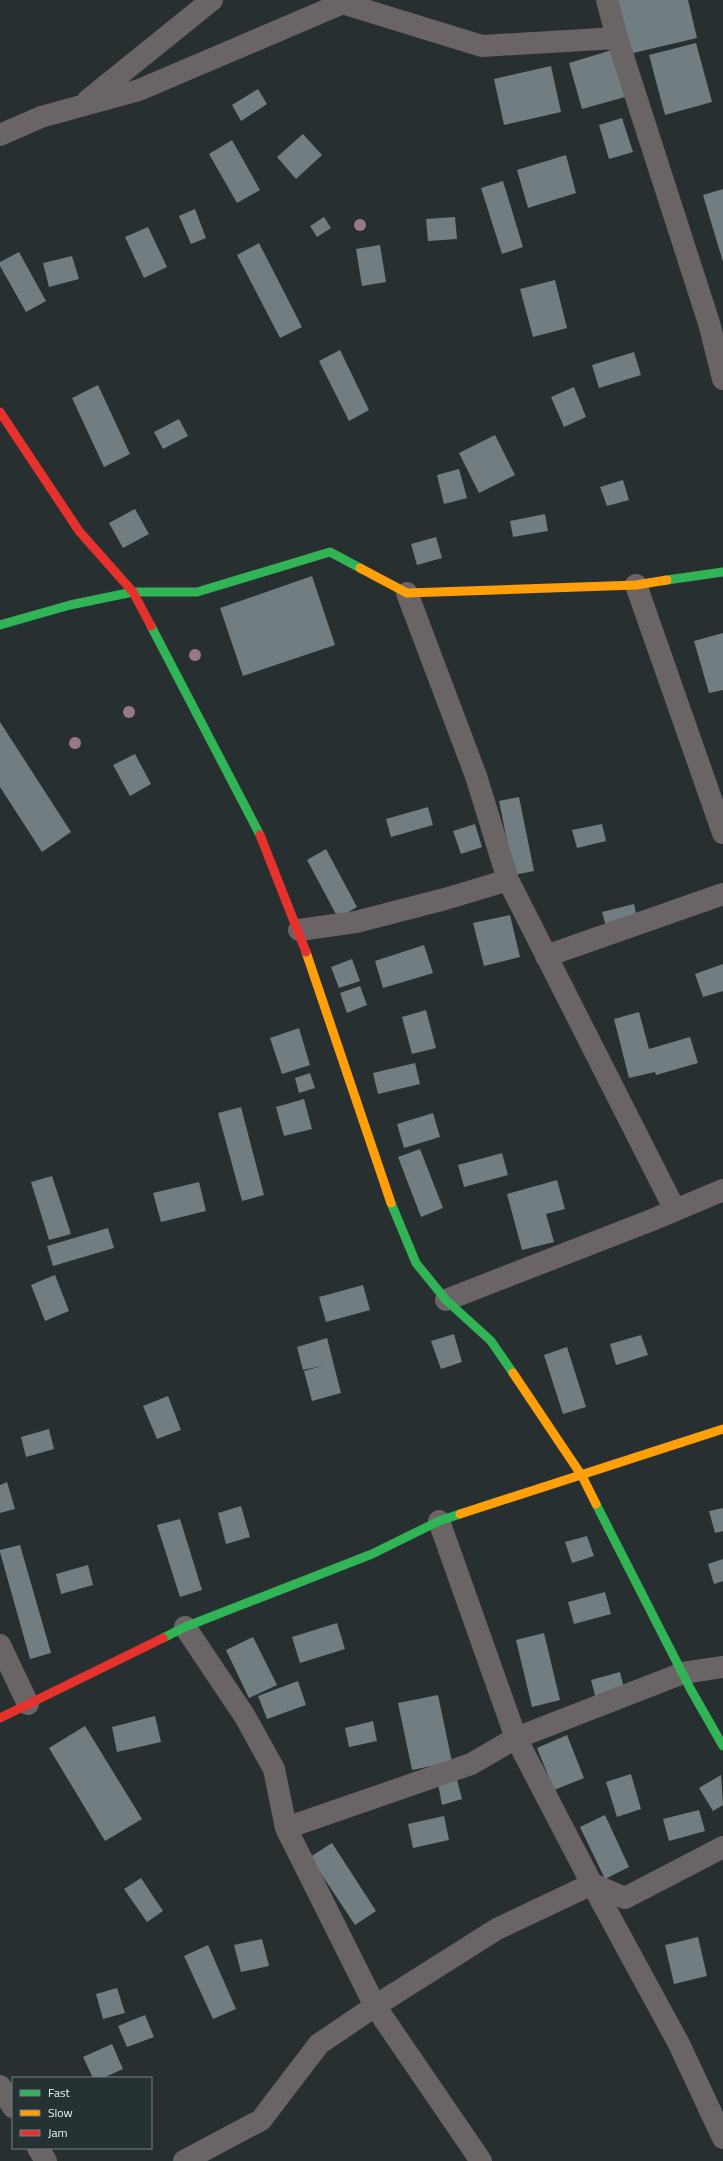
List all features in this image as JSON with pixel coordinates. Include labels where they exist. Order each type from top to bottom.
[{"type":"street","points":[[83,104],[212,0]]},
{"type":"street","points":[[607,0],[617,38],[709,324],[723,379]]},
{"type":"street","points":[[0,135],[41,117],[83,104],[139,90],[346,2],[482,46],[617,38]]},
{"type":"street","points":[[0,412],[79,532],[133,592],[210,736],[267,849],[299,930],[392,1205],[416,1264],[446,1300],[491,1341],[582,1476],[683,1673],[723,1746]]},
{"type":"street","points":[[0,625],[70,605],[133,592],[197,592],[330,552],[407,593],[636,585],[723,572]]},
{"type":"street","points":[[636,585],[723,833]]},
{"type":"street","points":[[407,593],[476,776],[508,880],[676,1210]]},
{"type":"street","points":[[299,930],[356,922],[445,899],[508,880]]},
{"type":"street","points":[[546,956],[723,894]]},
{"type":"street","points":[[446,1300],[676,1210],[723,1190]]},
{"type":"street","points":[[0,1718],[185,1627],[372,1554],[439,1521],[582,1476],[723,1429]]},
{"type":"street","points":[[439,1521],[516,1738],[592,1884],[679,2044],[723,2138]]},
{"type":"street","points":[[185,1627],[244,1715],[274,1769],[286,1828],[375,2006],[481,2161]]},
{"type":"street","points":[[0,1645],[28,1704]]},
{"type":"street","points":[[286,1828],[471,1764],[516,1738],[683,1673],[723,1667]]},
{"type":"street","points":[[184,2161],[261,2120],[319,2044],[375,2006],[498,1929],[592,1884],[624,1898],[723,1847]]},
{"type":"street","points":[[0,2086],[12,2105]]},
{"type":"street","points":[[39,2149],[46,2161]]},
{"type":"building","points":[[617,0],[688,0],[697,38],[629,54]]},
{"type":"building","points":[[696,43],[712,102],[665,115],[649,55]]},
{"type":"building","points":[[612,50],[625,97],[582,109],[569,63]]},
{"type":"building","points":[[551,66],[561,112],[504,125],[494,79]]},
{"type":"building","points":[[258,89],[267,104],[241,121],[232,105]]},
{"type":"building","points":[[622,118],[633,152],[609,159],[599,125]]},
{"type":"building","points":[[303,134],[322,155],[296,179],[277,157]]},
{"type":"building","points":[[232,140],[260,190],[237,203],[209,154]]},
{"type":"building","points":[[566,155],[576,193],[528,208],[517,170]]},
{"type":"building","points":[[503,181],[523,247],[502,254],[481,188]]},
{"type":"building","points":[[723,189],[723,262],[703,195]]},
{"type":"building","points":[[195,209],[206,238],[191,244],[179,216]]},
{"type":"building","points":[[324,217],[331,228],[317,237],[310,226]]},
{"type":"building","points":[[455,217],[457,239],[428,241],[426,219]]},
{"type":"building","points":[[148,227],[167,267],[144,278],[125,237]]},
{"type":"building","points":[[259,243],[302,327],[280,338],[237,255]]},
{"type":"building","points":[[380,245],[386,282],[362,286],[356,249]]},
{"type":"building","points":[[19,252],[46,301],[26,312],[0,266],[0,262]]},
{"type":"building","points":[[72,256],[79,279],[49,287],[43,263]]},
{"type":"building","points":[[555,280],[567,328],[533,337],[520,289]]},
{"type":"building","points":[[340,350],[369,410],[349,421],[319,361]]},
{"type":"building","points":[[634,352],[641,375],[599,388],[592,365]]},
{"type":"building","points":[[98,385],[130,454],[104,467],[72,398]]},
{"type":"building","points":[[574,387],[586,417],[564,427],[551,397]]},
{"type":"building","points":[[179,419],[188,436],[163,449],[154,432]]},
{"type":"building","points":[[495,435],[515,475],[479,493],[459,453]]},
{"type":"building","points":[[459,469],[467,498],[444,504],[437,475]]},
{"type":"building","points":[[623,480],[629,500],[607,506],[600,487]]},
{"type":"building","points":[[135,509],[149,534],[123,548],[109,523]]},
{"type":"building","points":[[545,514],[548,531],[513,537],[510,521]]},
{"type":"building","points":[[436,537],[442,558],[417,565],[411,544]]},
{"type":"building","points":[[312,576],[335,645],[243,676],[220,608]]},
{"type":"building","points":[[723,633],[723,690],[709,693],[694,641]]},
{"type":"building","points":[[0,722],[71,832],[42,852],[0,787]]},
{"type":"building","points":[[135,754],[151,784],[130,796],[113,765]]},
{"type":"building","points":[[519,797],[534,871],[514,875],[499,801]]},
{"type":"building","points":[[428,807],[433,825],[391,837],[386,819]]},
{"type":"building","points":[[475,824],[482,847],[461,854],[453,831]]},
{"type":"building","points":[[602,824],[606,841],[577,848],[572,830]]},
{"type":"building","points":[[326,849],[357,907],[338,918],[307,860]]},
{"type":"building","points":[[634,904],[638,923],[607,930],[602,912]]},
{"type":"building","points":[[510,915],[520,957],[484,966],[473,923]]},
{"type":"building","points":[[424,945],[433,973],[383,988],[375,961]]},
{"type":"building","points":[[352,959],[360,981],[339,988],[331,967]]},
{"type":"building","points":[[723,964],[723,991],[703,997],[695,974]]},
{"type":"building","points":[[360,986],[367,1005],[347,1013],[340,993]]},
{"type":"building","points":[[426,1010],[436,1048],[412,1054],[402,1017]]},
{"type":"building","points":[[639,1012],[649,1049],[690,1037],[698,1063],[656,1075],[655,1072],[629,1078],[614,1019]]},
{"type":"building","points":[[299,1028],[310,1065],[282,1074],[270,1038]]},
{"type":"building","points":[[415,1063],[420,1084],[378,1094],[373,1073]]},
{"type":"building","points":[[310,1073],[315,1088],[299,1093],[295,1078]]},
{"type":"building","points":[[304,1099],[312,1129],[284,1136],[276,1107]]},
{"type":"building","points":[[241,1107],[264,1195],[242,1201],[218,1113]]},
{"type":"building","points":[[433,1113],[440,1137],[404,1148],[397,1124]]},
{"type":"building","points":[[420,1149],[443,1208],[421,1217],[398,1157]]},
{"type":"building","points":[[502,1153],[508,1175],[464,1187],[458,1165]]},
{"type":"building","points":[[52,1176],[71,1234],[49,1240],[31,1182]]},
{"type":"building","points":[[557,1180],[565,1209],[546,1214],[554,1242],[522,1250],[507,1194]]},
{"type":"building","points":[[199,1182],[206,1211],[161,1222],[153,1193]]},
{"type":"building","points":[[108,1228],[114,1248],[53,1266],[47,1246]]},
{"type":"building","points":[[55,1275],[69,1311],[45,1321],[31,1285]]},
{"type":"building","points":[[363,1285],[370,1310],[326,1322],[319,1297]]},
{"type":"building","points":[[454,1334],[462,1362],[441,1369],[431,1341]]},
{"type":"building","points":[[641,1335],[648,1355],[616,1365],[610,1344]]},
{"type":"building","points":[[327,1338],[341,1393],[312,1401],[304,1371],[322,1366],[303,1370],[297,1347]]},
{"type":"building","points":[[567,1347],[586,1407],[563,1414],[544,1355]]},
{"type":"building","points":[[168,1396],[181,1430],[157,1439],[143,1406]]},
{"type":"building","points":[[49,1429],[54,1449],[26,1457],[21,1437]]},
{"type":"building","points":[[7,1482],[15,1509],[0,1513],[0,1485]]},
{"type":"building","points":[[241,1506],[250,1537],[226,1544],[218,1513]]},
{"type":"building","points":[[723,1508],[723,1531],[715,1533],[709,1511]]},
{"type":"building","points":[[180,1519],[202,1590],[180,1597],[157,1525]]},
{"type":"building","points":[[587,1536],[594,1556],[572,1563],[565,1542]]},
{"type":"building","points":[[20,1545],[51,1653],[30,1659],[0,1552],[0,1550]]},
{"type":"building","points":[[723,1559],[723,1581],[714,1584],[708,1564]]},
{"type":"building","points":[[88,1565],[93,1585],[61,1594],[56,1574]]},
{"type":"building","points":[[605,1592],[611,1614],[574,1624],[568,1602]]},
{"type":"building","points":[[337,1623],[345,1649],[300,1663],[292,1637]]},
{"type":"building","points":[[544,1633],[560,1700],[532,1707],[516,1640]]},
{"type":"building","points":[[253,1637],[277,1685],[249,1698],[226,1650]]},
{"type":"building","points":[[620,1672],[625,1692],[596,1699],[591,1680]]},
{"type":"building","points":[[298,1681],[306,1705],[267,1719],[258,1696]]},
{"type":"building","points":[[438,1695],[452,1762],[412,1770],[398,1703]]},
{"type":"building","points":[[155,1716],[161,1742],[117,1752],[112,1727]]},
{"type":"building","points":[[373,1721],[377,1741],[349,1747],[345,1728]]},
{"type":"building","points":[[85,1726],[142,1819],[105,1841],[49,1748]]},
{"type":"building","points":[[567,1735],[584,1778],[554,1790],[537,1748]]},
{"type":"building","points":[[631,1774],[641,1809],[617,1817],[606,1782]]},
{"type":"building","points":[[721,1775],[723,1805],[713,1811],[699,1788]]},
{"type":"building","points":[[457,1780],[462,1799],[442,1805],[438,1784]]},
{"type":"building","points":[[699,1810],[705,1831],[669,1841],[663,1819]]},
{"type":"building","points":[[605,1815],[629,1867],[605,1879],[580,1827]]},
{"type":"building","points":[[444,1816],[449,1840],[413,1848],[408,1824]]},
{"type":"building","points":[[332,1843],[376,1911],[355,1925],[310,1857]]},
{"type":"building","points":[[141,1878],[163,1911],[147,1922],[124,1889]]},
{"type":"building","points":[[698,1937],[707,1976],[674,1984],[665,1945]]},
{"type":"building","points":[[262,1939],[269,1966],[241,1972],[234,1945]]},
{"type":"building","points":[[208,1945],[236,2009],[213,2019],[184,1956]]},
{"type":"building","points":[[117,1988],[125,2013],[103,2019],[96,1994]]},
{"type":"building","points":[[145,2015],[154,2037],[127,2047],[118,2026]]},
{"type":"building","points":[[112,2044],[123,2069],[105,2077],[93,2077],[83,2057]]},
{"type":"traffic: fast","points":[[0,625],[70,605],[133,592],[197,592],[330,552],[360,568]]},
{"type":"traffic: fast","points":[[667,580],[723,572]]},
{"type":"traffic: fast","points":[[151,626],[260,835]]},
{"type":"traffic: fast","points":[[391,1203],[416,1263],[446,1300],[491,1341],[513,1373]]},
{"type":"traffic: fast","points":[[596,1504],[691,1690],[723,1746]]},
{"type":"traffic: fast","points":[[163,1638],[185,1627],[372,1554],[439,1521],[460,1514]]},
{"type":"traffic: slow","points":[[360,568],[407,593],[636,585],[667,580]]},
{"type":"traffic: slow","points":[[306,952],[391,1203]]},
{"type":"traffic: slow","points":[[513,1373],[582,1476],[596,1504]]},
{"type":"traffic: slow","points":[[460,1514],[723,1429]]},
{"type":"traffic: jam","points":[[0,412],[79,531],[133,592],[151,626]]},
{"type":"traffic: jam","points":[[260,835],[306,952]]},
{"type":"traffic: jam","points":[[0,1718],[163,1638]]}]
